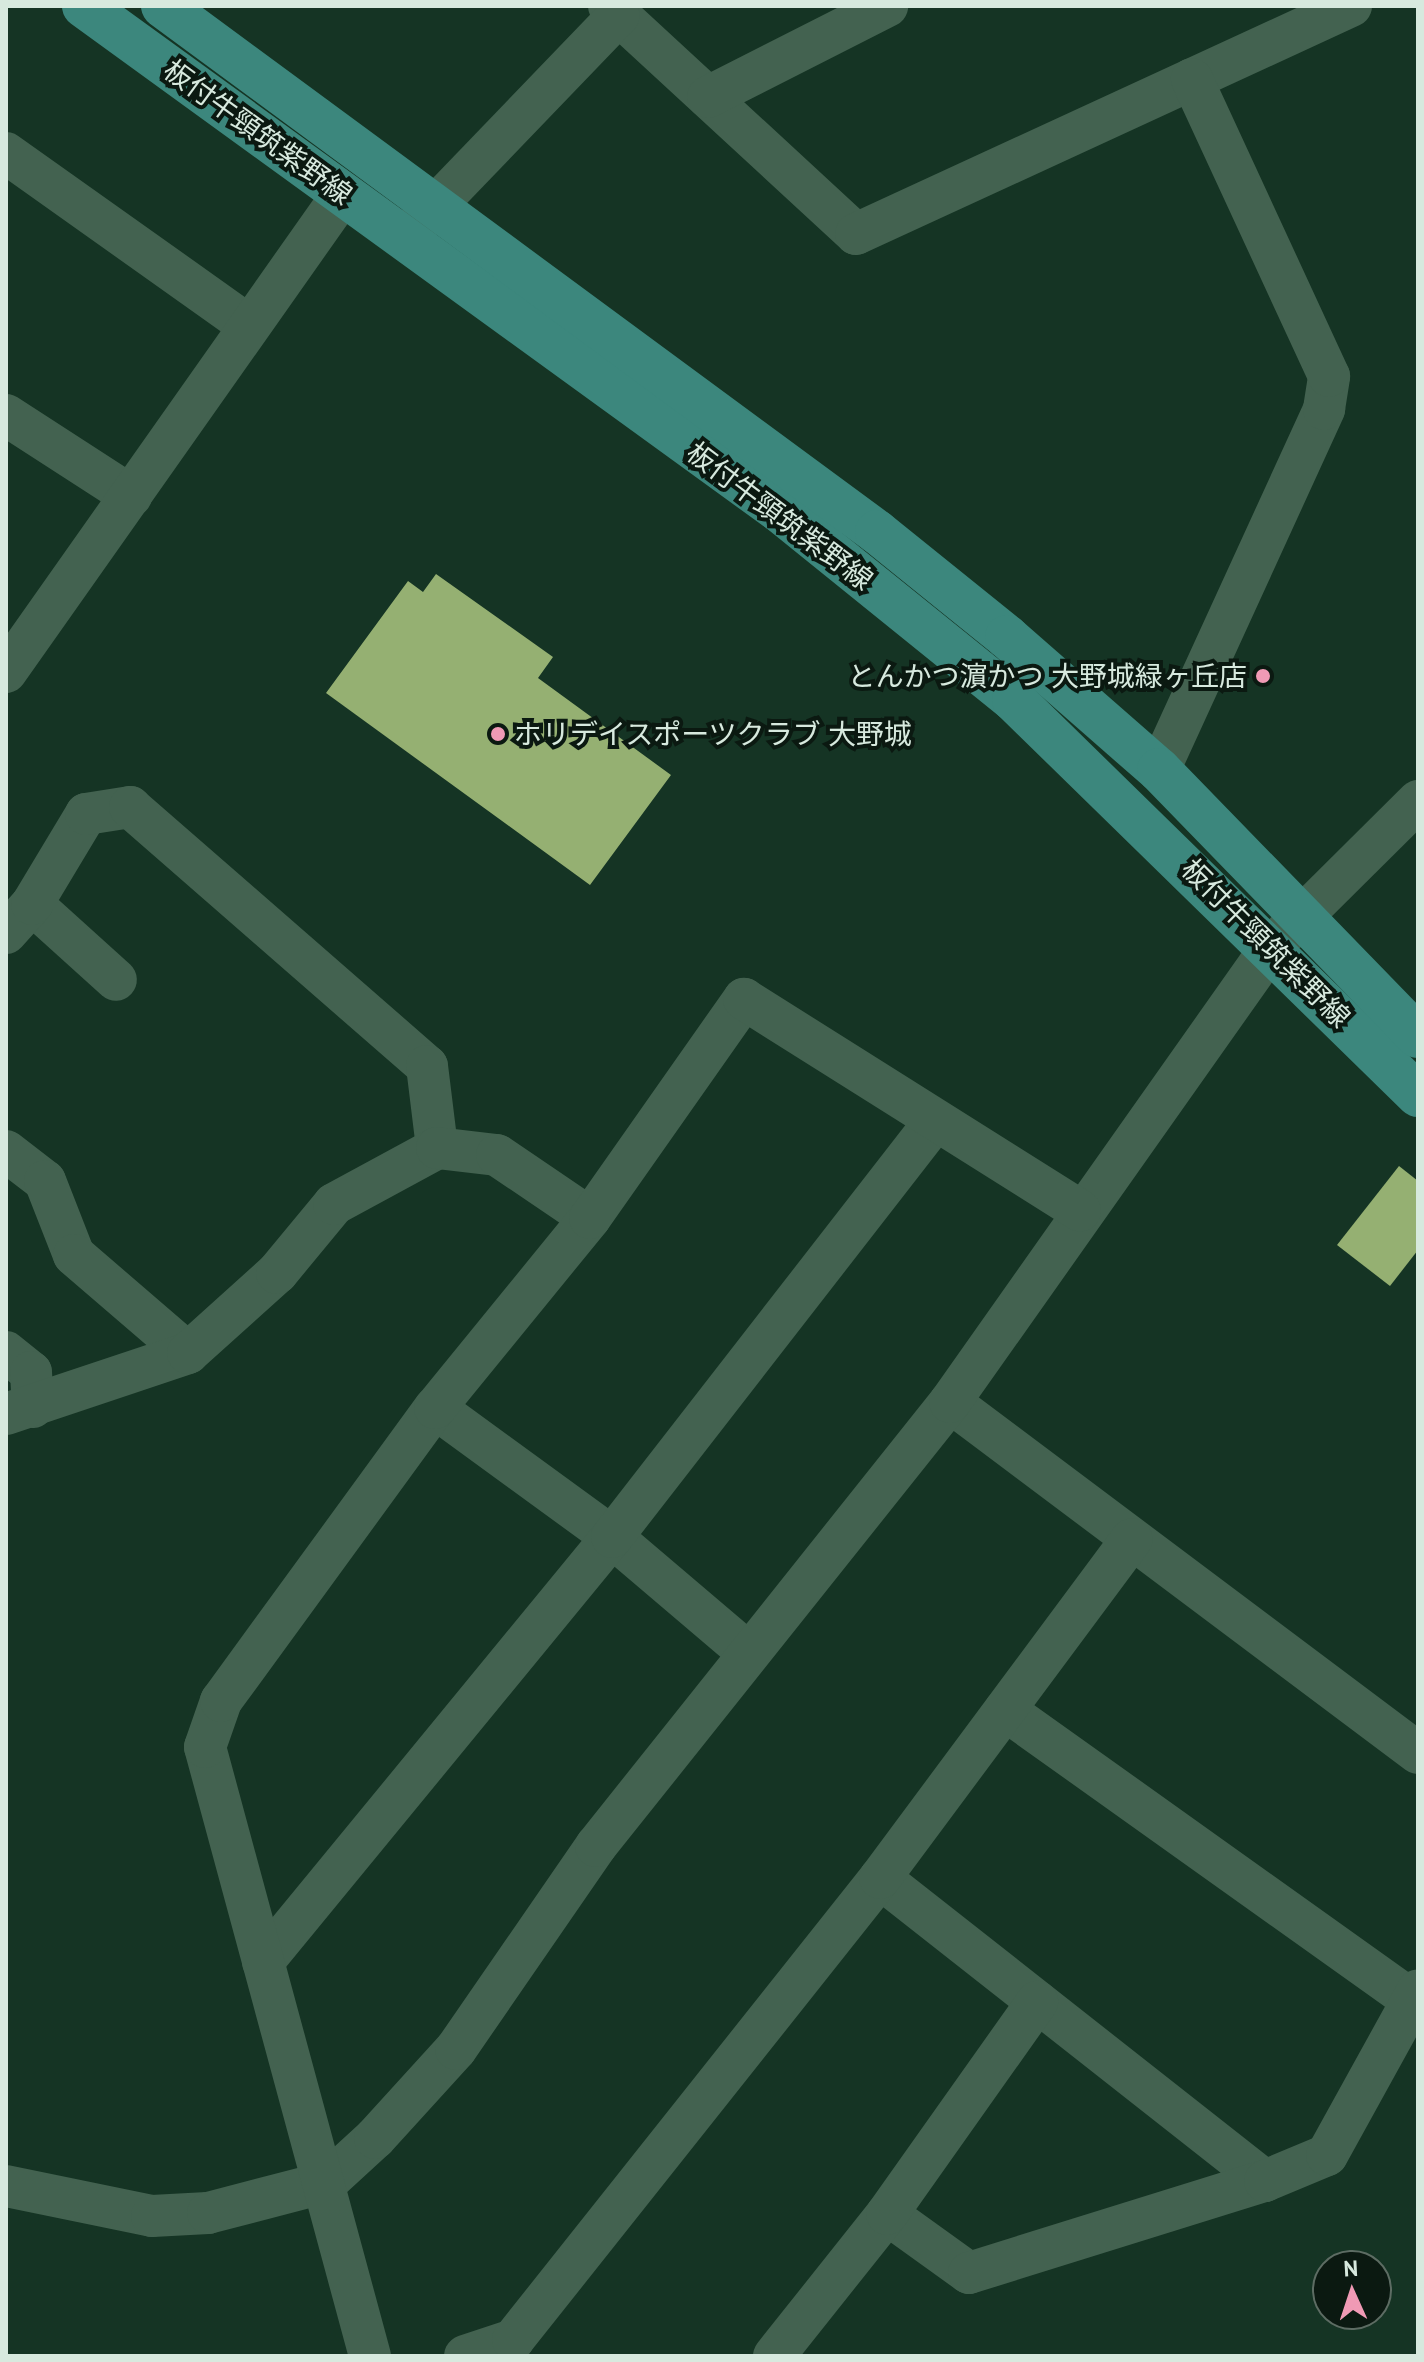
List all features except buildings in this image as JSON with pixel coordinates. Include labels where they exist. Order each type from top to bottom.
[{"type":"main road","name":"板付牛頸筑紫野線","points":[[84,6],[780,511],[1014,700],[1286,933],[1418,1036]]},
{"type":"main road","name":"板付牛頸筑紫野線","points":[[163,6],[877,532],[1159,770],[1418,1095]]},
{"type":"street","points":[[708,97],[887,6]]},
{"type":"street","points":[[402,239],[438,208],[614,10],[856,234],[1351,6]]},
{"type":"street","points":[[1159,770],[1324,409],[1329,376],[1192,79]]},
{"type":"street","points":[[6,153],[249,326]]},
{"type":"street","points":[[6,672],[343,194]]},
{"type":"street","points":[[6,415],[131,496]]},
{"type":"street","points":[[6,2186],[152,2216],[208,2213],[327,2182],[456,2049],[596,1846],[746,1651],[950,1402],[1080,1211],[1286,933],[1416,806]]},
{"type":"street","points":[[116,980],[19,918],[86,814],[130,807],[427,1066],[437,1148]]},
{"type":"street","points":[[370,2356],[327,2182],[205,1747],[221,1701],[435,1408],[590,1218],[744,999],[1080,1211]]},
{"type":"street","points":[[263,1962],[612,1537],[935,1121]]},
{"type":"street","points":[[19,1411],[188,1353],[277,1273],[334,1204],[437,1148],[497,1155],[590,1218]]},
{"type":"street","points":[[6,1151],[45,1181],[74,1255],[188,1353]]},
{"type":"street","points":[[6,1352],[31,1372],[19,1411]]},
{"type":"street","points":[[950,1402],[1418,1753]]},
{"type":"street","points":[[435,1408],[612,1537],[746,1651]]},
{"type":"street","points":[[465,2356],[513,2340],[880,1878],[1132,1539]]},
{"type":"street","points":[[887,2214],[969,2273],[1265,2181],[1327,2155],[1415,1995],[1005,1710]]},
{"type":"street","points":[[880,1878],[1265,2181]]},
{"type":"street","points":[[774,2356],[887,2214],[1037,2002]]},
{"type":"place","name":"とんかつ濵かつ 大野城緑ヶ丘店","points":[[1263,676]]},
{"type":"place","name":"ホリデイスポーツクラブ 大野城","points":[[498,734]]}]
